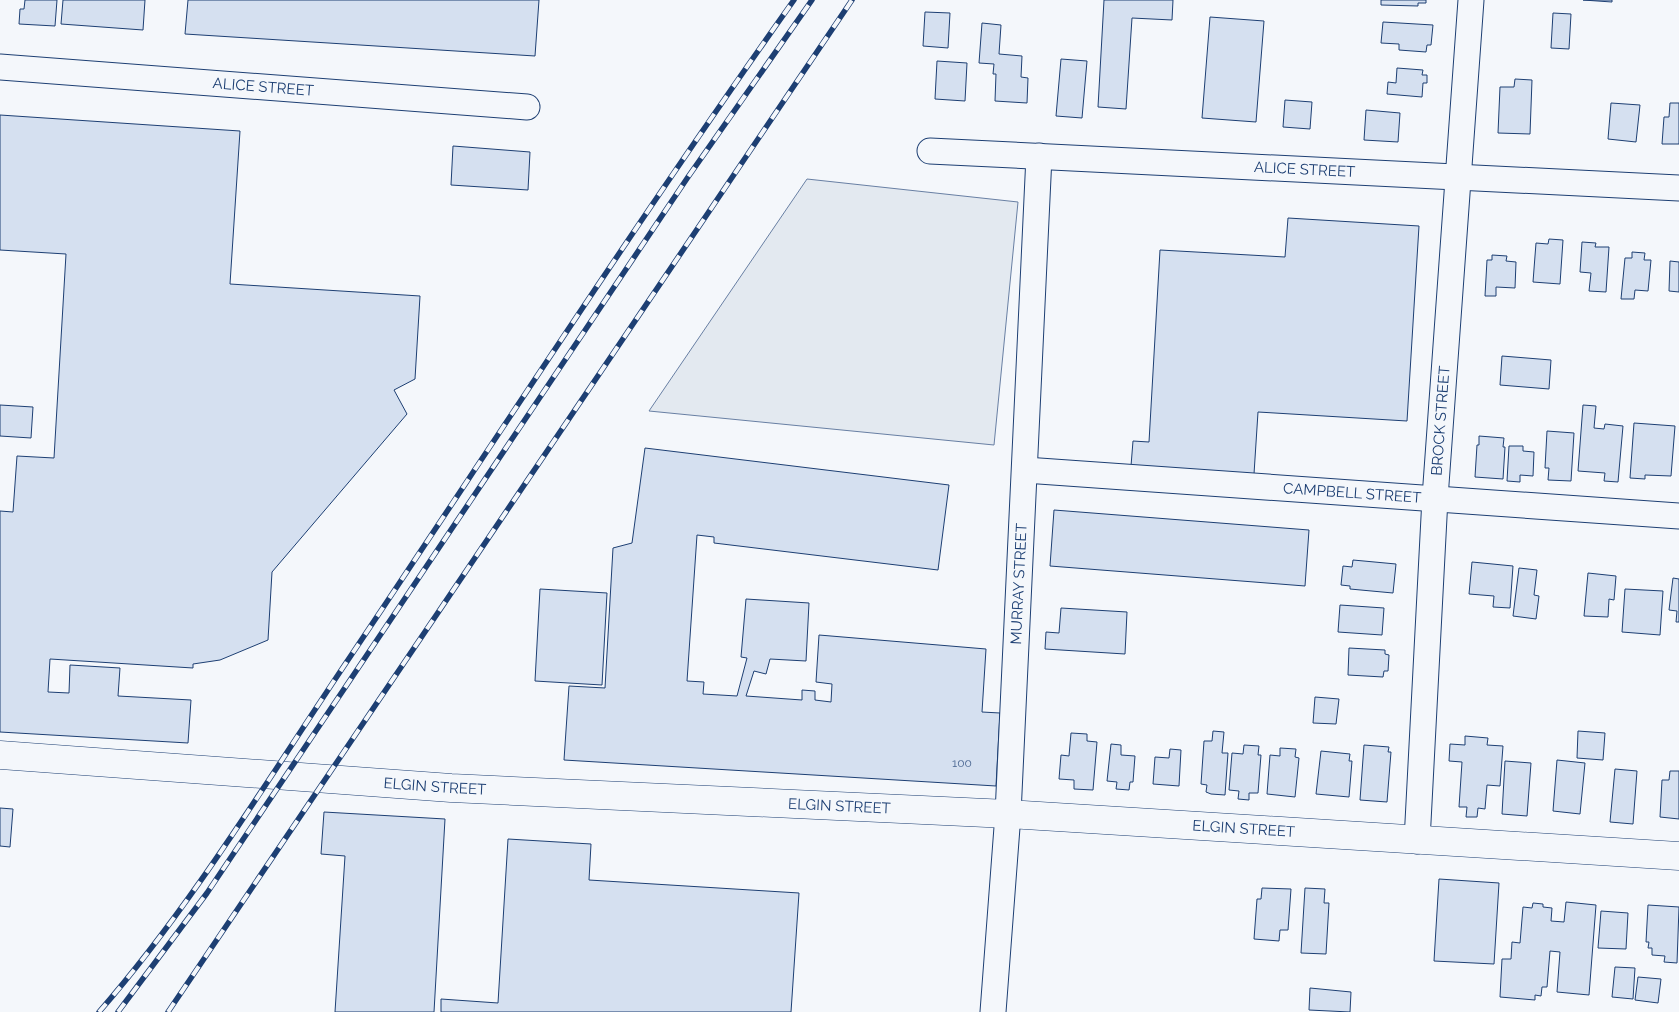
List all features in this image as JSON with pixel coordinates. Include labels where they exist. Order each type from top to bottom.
[{"type":"main road","name":"ELGIN STREET","points":[[0,755],[451,788],[1008,814],[1679,856]]},
{"type":"street","name":"BROCK STREET","points":[[1417,841],[1435,498],[1471,0]]},
{"type":"street","name":"ALICE STREET","points":[[0,67],[527,107]]},
{"type":"street","name":"ALICE STREET","points":[[930,151],[1459,175],[1679,188]]},
{"type":"street","name":"MURRAY STREET","points":[[993,1012],[1008,814],[1039,156]]},
{"type":"street","name":"CAMPBELL STREET","points":[[1025,470],[1679,516]]},
{"type":"shaded area","points":[[807,179],[1018,202],[994,445],[649,411]]},
{"type":"building","points":[[25,0],[57,0],[55,26],[19,24],[20,9],[24,9]]},
{"type":"building","points":[[63,0],[145,0],[143,30],[61,24]]},
{"type":"building","points":[[188,0],[539,0],[535,56],[185,34]]},
{"type":"building","points":[[1104,0],[1173,0],[1172,20],[1132,18],[1126,109],[1098,107]]},
{"type":"building","points":[[1381,0],[1426,0],[1426,3],[1418,3],[1418,6],[1381,5]]},
{"type":"building","points":[[1583,0],[1612,0],[1612,2]]},
{"type":"building","points":[[925,12],[950,13],[948,48],[923,46]]},
{"type":"building","points":[[1553,13],[1571,14],[1569,49],[1551,48]]},
{"type":"building","points":[[1210,17],[1264,21],[1256,122],[1202,118]]},
{"type":"building","points":[[1383,22],[1433,25],[1431,45],[1427,45],[1426,52],[1399,50],[1399,44],[1381,43]]},
{"type":"building","points":[[982,23],[1001,25],[999,54],[1022,56],[1021,77],[1028,78],[1027,103],[995,101],[996,74],[993,74],[994,64],[979,63]]},
{"type":"building","points":[[1061,59],[1087,61],[1082,118],[1056,116]]},
{"type":"building","points":[[937,61],[967,63],[965,101],[935,99]]},
{"type":"building","points":[[1397,68],[1423,70],[1422,75],[1427,75],[1427,83],[1423,83],[1422,97],[1387,94],[1388,82],[1396,83]]},
{"type":"building","points":[[1515,79],[1532,80],[1530,134],[1498,133],[1500,87],[1514,87]]},
{"type":"building","points":[[1285,100],[1312,102],[1310,129],[1283,127]]},
{"type":"building","points":[[1611,103],[1640,105],[1636,142],[1608,139]]},
{"type":"building","points":[[1670,103],[1679,103],[1679,144],[1662,144],[1664,117],[1669,117]]},
{"type":"building","points":[[1366,110],[1400,113],[1398,142],[1364,140]]},
{"type":"building","points":[[0,115],[240,131],[230,284],[420,296],[415,379],[394,390],[407,414],[272,572],[268,640],[220,660],[193,664],[193,668],[50,659],[48,692],[69,693],[70,665],[120,668],[118,696],[191,700],[188,743],[0,732],[0,511],[13,512],[17,456],[54,458],[66,254],[0,250]]},
{"type":"building","points":[[453,146],[530,152],[528,190],[451,185]]},
{"type":"building","points":[[1288,218],[1419,226],[1407,421],[1258,412],[1254,474],[1131,466],[1133,441],[1149,442],[1160,250],[1285,257]]},
{"type":"building","points":[[1549,239],[1563,240],[1560,284],[1533,282],[1536,243],[1548,244]]},
{"type":"building","points":[[1582,242],[1596,243],[1595,247],[1609,247],[1606,292],[1589,291],[1591,273],[1580,272]]},
{"type":"building","points":[[1632,252],[1645,253],[1644,260],[1651,260],[1648,291],[1635,290],[1634,299],[1621,299],[1625,258],[1632,258]]},
{"type":"building","points":[[1492,255],[1507,256],[1506,261],[1516,262],[1515,288],[1496,287],[1496,296],[1485,296],[1487,260],[1492,260]]},
{"type":"building","points":[[1670,261],[1679,262],[1679,292],[1669,291]]},
{"type":"building","points":[[1502,356],[1551,360],[1549,389],[1500,385]]},
{"type":"building","points":[[0,405],[33,407],[31,438],[0,436]]},
{"type":"building","points":[[1583,405],[1596,406],[1594,428],[1604,429],[1605,424],[1623,426],[1618,482],[1604,481],[1605,473],[1578,471]]},
{"type":"building","points":[[1634,423],[1675,426],[1671,476],[1645,475],[1645,479],[1630,478]]},
{"type":"building","points":[[1547,431],[1574,433],[1571,481],[1548,480],[1549,468],[1545,468]]},
{"type":"building","points":[[1479,436],[1504,438],[1503,479],[1475,477]]},
{"type":"building","points":[[1509,446],[1523,446],[1523,451],[1534,452],[1533,476],[1520,475],[1520,482],[1507,481]]},
{"type":"building","points":[[645,448],[949,485],[938,570],[714,543],[714,537],[697,535],[687,681],[704,682],[703,694],[737,696],[747,658],[741,657],[746,599],[809,603],[806,661],[770,659],[766,674],[754,671],[746,696],[802,700],[802,690],[815,691],[815,700],[831,702],[832,684],[816,682],[819,635],[986,649],[982,712],[1000,713],[996,786],[564,760],[569,686],[605,688],[613,548],[632,543]]},
{"type":"building","points":[[1054,510],[1309,530],[1305,586],[1050,566]]},
{"type":"building","points":[[1353,560],[1396,564],[1393,593],[1350,589],[1350,586],[1341,585],[1343,566],[1352,567]]},
{"type":"building","points":[[1472,562],[1513,566],[1510,608],[1493,607],[1494,596],[1469,594]]},
{"type":"building","points":[[1519,568],[1537,570],[1534,595],[1539,596],[1536,619],[1513,616]]},
{"type":"building","points":[[1588,573],[1616,576],[1614,600],[1609,599],[1608,617],[1584,616]]},
{"type":"building","points":[[1673,578],[1679,579],[1679,622],[1676,622],[1677,611],[1669,610]]},
{"type":"building","points":[[540,589],[607,593],[602,685],[535,681]]},
{"type":"building","points":[[1625,589],[1663,591],[1660,635],[1622,632]]},
{"type":"building","points":[[1340,605],[1384,608],[1382,635],[1338,632]]},
{"type":"building","points":[[1061,608],[1127,612],[1125,654],[1045,649],[1046,632],[1059,633]]},
{"type":"building","points":[[1349,648],[1385,650],[1385,654],[1389,655],[1388,671],[1384,671],[1383,677],[1348,675]]},
{"type":"building","points":[[1315,697],[1339,699],[1336,724],[1313,723]]},
{"type":"building","points":[[1213,731],[1224,732],[1222,753],[1228,753],[1225,795],[1206,792],[1207,785],[1201,784],[1204,741],[1212,741]]},
{"type":"building","points":[[1578,731],[1605,733],[1603,760],[1577,758]]},
{"type":"building","points":[[1071,733],[1087,734],[1087,741],[1097,742],[1093,790],[1074,789],[1074,780],[1059,779],[1061,755],[1069,756]]},
{"type":"building","points":[[1465,736],[1488,738],[1487,745],[1503,746],[1500,786],[1487,785],[1485,809],[1478,808],[1477,817],[1466,817],[1467,807],[1459,807],[1462,762],[1449,761],[1450,744],[1465,745]]},
{"type":"building","points":[[1111,744],[1121,745],[1121,755],[1135,756],[1133,782],[1130,782],[1129,790],[1116,789],[1117,782],[1107,781]]},
{"type":"building","points":[[1244,745],[1259,746],[1258,755],[1261,755],[1258,793],[1249,793],[1249,800],[1238,799],[1239,791],[1229,790],[1232,753],[1243,754]]},
{"type":"building","points":[[1364,745],[1389,747],[1388,752],[1391,752],[1387,802],[1360,800]]},
{"type":"building","points":[[1280,748],[1296,749],[1295,757],[1299,758],[1295,797],[1267,794],[1270,755],[1280,756]]},
{"type":"building","points":[[1170,749],[1181,750],[1179,786],[1153,784],[1155,757],[1169,758]]},
{"type":"building","points":[[1321,751],[1350,754],[1349,761],[1352,761],[1349,797],[1316,794]]},
{"type":"building","points":[[1557,760],[1585,763],[1580,814],[1553,811]]},
{"type":"building","points":[[1505,761],[1531,763],[1527,816],[1502,814]]},
{"type":"building","points":[[1615,769],[1637,771],[1633,824],[1610,822]]},
{"type":"building","points":[[1670,771],[1679,771],[1679,819],[1660,817],[1662,780],[1669,780]]},
{"type":"building","points":[[0,808],[13,809],[10,847],[0,846]]},
{"type":"building","points":[[324,812],[445,819],[434,1012],[335,1012],[345,856],[321,854]]},
{"type":"building","points":[[508,839],[591,844],[589,880],[799,893],[791,1012],[441,1012],[441,999],[498,1003]]},
{"type":"building","points":[[1439,879],[1499,883],[1494,964],[1434,961]]},
{"type":"building","points":[[1262,888],[1291,889],[1288,930],[1280,930],[1279,941],[1254,939],[1257,899],[1261,899]]},
{"type":"building","points":[[1305,888],[1325,889],[1324,903],[1329,903],[1326,954],[1301,953]]},
{"type":"building","points":[[1566,902],[1596,905],[1589,995],[1557,992],[1560,952],[1550,951],[1547,987],[1542,987],[1541,996],[1535,995],[1535,1000],[1500,997],[1502,959],[1511,959],[1512,942],[1520,943],[1523,907],[1532,908],[1533,903],[1543,904],[1543,907],[1552,908],[1551,921],[1564,922]]},
{"type":"building","points":[[1648,905],[1679,907],[1677,963],[1664,962],[1665,956],[1652,955],[1652,948],[1648,948],[1649,942],[1646,942]]},
{"type":"building","points":[[1601,911],[1628,913],[1626,949],[1598,948]]},
{"type":"building","points":[[1615,967],[1635,968],[1633,999],[1612,997]]},
{"type":"building","points":[[1638,977],[1661,979],[1658,1003],[1635,1000]]},
{"type":"building","points":[[1310,988],[1351,992],[1350,1012],[1309,1010]]},
{"type":"railway","points":[[99,1012],[167,927],[231,837],[626,243],[794,0]]},
{"type":"railway","points":[[118,1012],[207,893],[688,177],[812,0]]},
{"type":"railway","points":[[168,1012],[852,0]]}]
